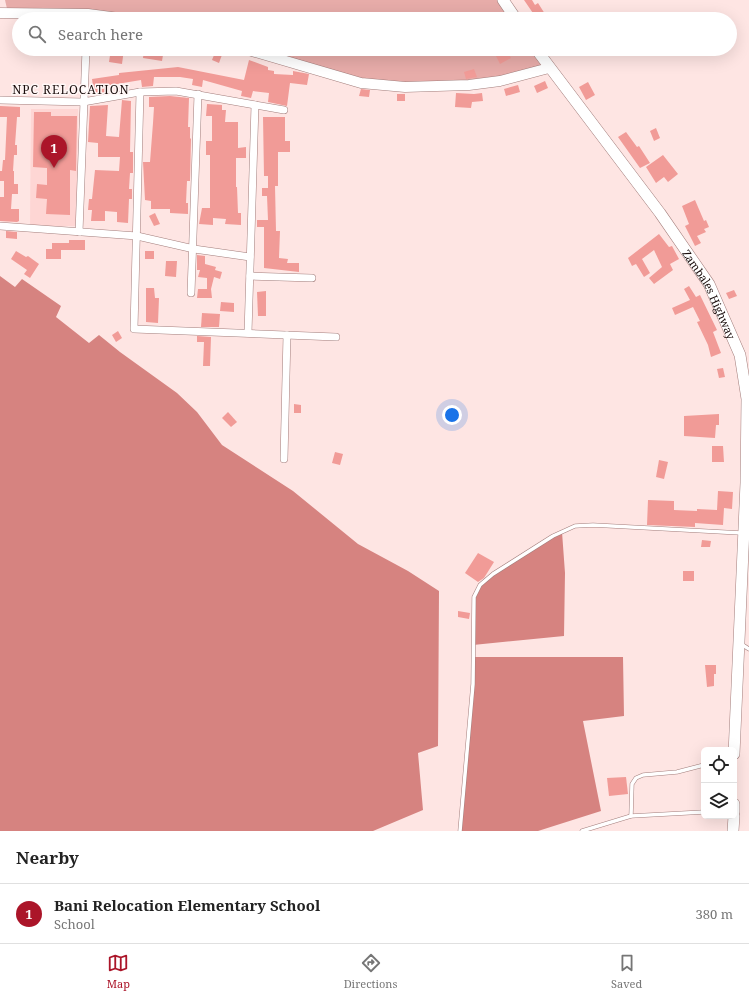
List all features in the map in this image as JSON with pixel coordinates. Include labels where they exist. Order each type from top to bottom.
[{"type":"main road","points":[[503,0],[511,12]]},
{"type":"main road","name":"Zambales Highway","points":[[541,56],[660,213],[709,284],[740,355],[747,399],[743,534],[744,646],[735,747]]},
{"type":"main road","points":[[733,831],[734,819]]},
{"type":"street","points":[[0,13],[12,13]]},
{"type":"street","points":[[79,232],[86,56]]},
{"type":"street","points":[[269,56],[361,83],[405,87],[469,86],[500,81],[549,68]]},
{"type":"street","points":[[0,100],[83,102],[140,92],[176,91],[284,110]]},
{"type":"street","points":[[140,92],[134,329],[336,337]]},
{"type":"street","points":[[192,293],[198,94]]},
{"type":"street","points":[[248,334],[255,105]]},
{"type":"street","points":[[0,226],[137,236],[194,249],[250,257]]},
{"type":"street","points":[[250,276],[312,278]]},
{"type":"street","points":[[284,459],[287,335]]},
{"type":"lane","points":[[460,831],[473,684],[474,597],[480,585],[493,574],[553,536],[575,526],[593,525],[743,534]]},
{"type":"lane","points":[[631,816],[632,784],[636,778],[643,775],[678,772],[701,766]]},
{"type":"lane","points":[[582,831],[631,816],[701,812]]},
{"type":"shaded area","points":[[5,0],[503,0],[511,12],[12,12],[8,13]]},
{"type":"shaded area","points":[[269,56],[541,56],[549,68],[500,81],[361,83]]},
{"type":"shaded area","points":[[31,109],[78,109],[77,226],[30,226]]},
{"type":"shaded area","points":[[0,276],[15,287],[22,279],[61,306],[56,317],[89,343],[99,335],[177,393],[197,412],[222,445],[293,491],[358,544],[408,571],[439,591],[438,746],[418,753],[423,810],[373,831],[0,831]]},
{"type":"shaded area","points":[[562,532],[565,573],[564,636],[473,645],[473,601],[479,587],[512,561]]},
{"type":"shaded area","points":[[473,657],[623,657],[624,716],[583,721],[601,811],[538,831],[460,831],[473,685]]},
{"type":"building","points":[[524,0],[532,0],[535,5],[538,3],[544,12],[532,12]]},
{"type":"building","points":[[110,56],[123,56],[122,64],[109,62]]},
{"type":"building","points":[[143,56],[163,56],[162,61],[143,58]]},
{"type":"building","points":[[214,56],[222,56],[219,63],[212,60]]},
{"type":"building","points":[[496,56],[510,56],[511,58],[500,64]]},
{"type":"building","points":[[249,60],[268,67],[268,70],[274,71],[274,74],[293,75],[293,71],[309,74],[307,85],[290,83],[287,106],[268,102],[269,93],[253,91],[251,98],[241,96],[242,91],[203,80],[202,87],[192,85],[193,79],[180,77],[154,77],[153,86],[142,87],[141,80],[105,86],[106,92],[94,94],[92,79],[119,75],[119,73],[178,67],[244,80]]},
{"type":"building","points":[[474,69],[477,77],[466,79],[464,72]]},
{"type":"building","points":[[545,81],[548,88],[537,93],[534,86]]},
{"type":"building","points":[[588,82],[595,95],[586,100],[579,87]]},
{"type":"building","points":[[518,85],[520,92],[506,96],[504,89]]},
{"type":"building","points":[[361,89],[370,90],[369,97],[359,96]]},
{"type":"building","points":[[456,93],[482,93],[483,101],[472,102],[471,108],[455,107]]},
{"type":"building","points":[[397,94],[405,94],[405,101],[397,101]]},
{"type":"building","points":[[170,96],[189,98],[188,127],[190,127],[191,139],[190,181],[187,181],[186,203],[188,203],[188,214],[170,213],[170,209],[151,209],[151,201],[145,200],[143,162],[150,162],[154,107],[149,107],[149,97]]},
{"type":"building","points":[[122,100],[131,101],[130,152],[133,152],[133,173],[130,173],[129,189],[132,189],[132,199],[129,199],[128,223],[117,222],[117,212],[105,211],[105,221],[91,221],[92,210],[88,210],[89,199],[92,199],[95,170],[119,171],[120,157],[98,157],[98,143],[88,142],[90,106],[108,105],[106,136],[119,137]]},
{"type":"building","points":[[207,104],[222,105],[222,110],[226,110],[225,122],[238,122],[238,148],[246,147],[246,158],[236,158],[236,187],[238,213],[241,213],[241,225],[225,224],[226,219],[213,218],[213,225],[199,224],[202,208],[210,208],[210,155],[206,155],[206,141],[212,141],[212,116],[206,116]]},
{"type":"building","points":[[0,106],[20,107],[20,117],[17,117],[15,145],[17,145],[17,155],[14,155],[13,171],[14,184],[18,184],[18,194],[12,194],[11,209],[19,209],[19,221],[17,222],[0,221],[0,197],[4,197],[4,181],[0,181],[0,171],[2,171],[3,160],[5,160],[7,117],[0,117]]},
{"type":"building","points":[[34,112],[51,112],[51,116],[77,116],[76,171],[70,170],[70,215],[46,214],[47,199],[36,198],[37,184],[47,185],[47,168],[33,167]]},
{"type":"building","points":[[263,117],[285,117],[285,141],[290,141],[290,152],[278,152],[278,186],[275,186],[276,231],[280,231],[279,258],[288,259],[287,263],[299,263],[299,272],[264,268],[264,227],[257,227],[257,220],[268,220],[267,196],[262,196],[262,188],[268,188],[268,176],[264,176]]},
{"type":"building","points":[[656,128],[660,138],[654,141],[650,131]]},
{"type":"building","points":[[626,132],[637,147],[639,146],[650,163],[640,168],[618,137]]},
{"type":"building","points":[[663,155],[678,174],[668,182],[664,177],[656,183],[646,167]]},
{"type":"building","points":[[695,200],[704,221],[706,220],[709,227],[704,229],[706,232],[697,236],[701,243],[695,246],[685,226],[689,224],[682,206]]},
{"type":"building","points":[[155,213],[160,224],[154,226],[149,216]]},
{"type":"building","points":[[6,231],[17,232],[17,239],[6,238]]},
{"type":"building","points":[[659,234],[669,247],[672,246],[679,259],[670,264],[673,270],[654,284],[649,278],[662,267],[654,250],[642,259],[650,273],[644,277],[636,264],[632,266],[628,258]]},
{"type":"building","points":[[69,240],[85,240],[85,250],[61,250],[61,259],[46,259],[46,249],[52,249],[52,243],[69,243]]},
{"type":"building","points":[[16,251],[26,257],[28,256],[39,264],[30,278],[24,274],[27,270],[11,259]]},
{"type":"building","points":[[145,251],[154,251],[154,259],[145,259]]},
{"type":"building","points":[[197,255],[205,256],[205,264],[216,267],[215,270],[222,272],[220,279],[214,277],[211,289],[212,298],[197,298],[198,289],[207,289],[207,278],[198,277],[200,270],[197,270]]},
{"type":"building","points":[[166,261],[177,261],[176,277],[165,276]]},
{"type":"building","points":[[689,286],[696,297],[700,295],[717,330],[713,332],[721,353],[711,357],[708,345],[697,322],[700,321],[693,307],[675,315],[672,308],[690,300],[684,289]]},
{"type":"building","points":[[146,288],[154,288],[155,298],[159,298],[158,323],[146,322]]},
{"type":"building","points":[[734,290],[737,296],[729,299],[726,293]]},
{"type":"building","points":[[266,291],[266,316],[258,316],[257,292]]},
{"type":"building","points":[[221,302],[234,303],[234,312],[220,311]]},
{"type":"building","points":[[202,313],[220,314],[219,327],[201,327]]},
{"type":"building","points":[[118,331],[122,338],[116,342],[112,335]]},
{"type":"building","points":[[197,336],[211,337],[210,366],[203,366],[204,342],[197,342]]},
{"type":"building","points":[[723,368],[725,377],[719,378],[717,369]]},
{"type":"building","points":[[294,404],[301,405],[301,413],[294,413]]},
{"type":"building","points":[[228,412],[237,422],[231,427],[222,418]]},
{"type":"building","points":[[719,414],[719,425],[716,425],[715,438],[684,436],[684,416]]},
{"type":"building","points":[[712,446],[723,446],[724,462],[712,462]]},
{"type":"building","points":[[335,452],[343,454],[340,465],[332,463]]},
{"type":"building","points":[[659,460],[668,462],[664,479],[656,477]]},
{"type":"building","points":[[718,491],[733,492],[732,509],[724,508],[723,525],[695,523],[695,527],[647,525],[648,500],[674,501],[674,510],[717,510]]},
{"type":"building","points":[[702,540],[711,541],[710,547],[701,547]]},
{"type":"building","points":[[478,553],[494,562],[484,578],[478,582],[465,573]]},
{"type":"building","points":[[683,571],[694,571],[694,581],[683,581]]},
{"type":"building","points":[[458,611],[470,613],[469,619],[458,617]]},
{"type":"building","points":[[705,665],[716,665],[714,686],[707,687]]},
{"type":"building","points":[[626,777],[628,794],[609,796],[607,778]]},
{"type":"place","name":"Bani Relocation Elementary School","points":[[54,168]]},
{"type":"district","name":"NPC RELOCATION","points":[[71,89]]}]
